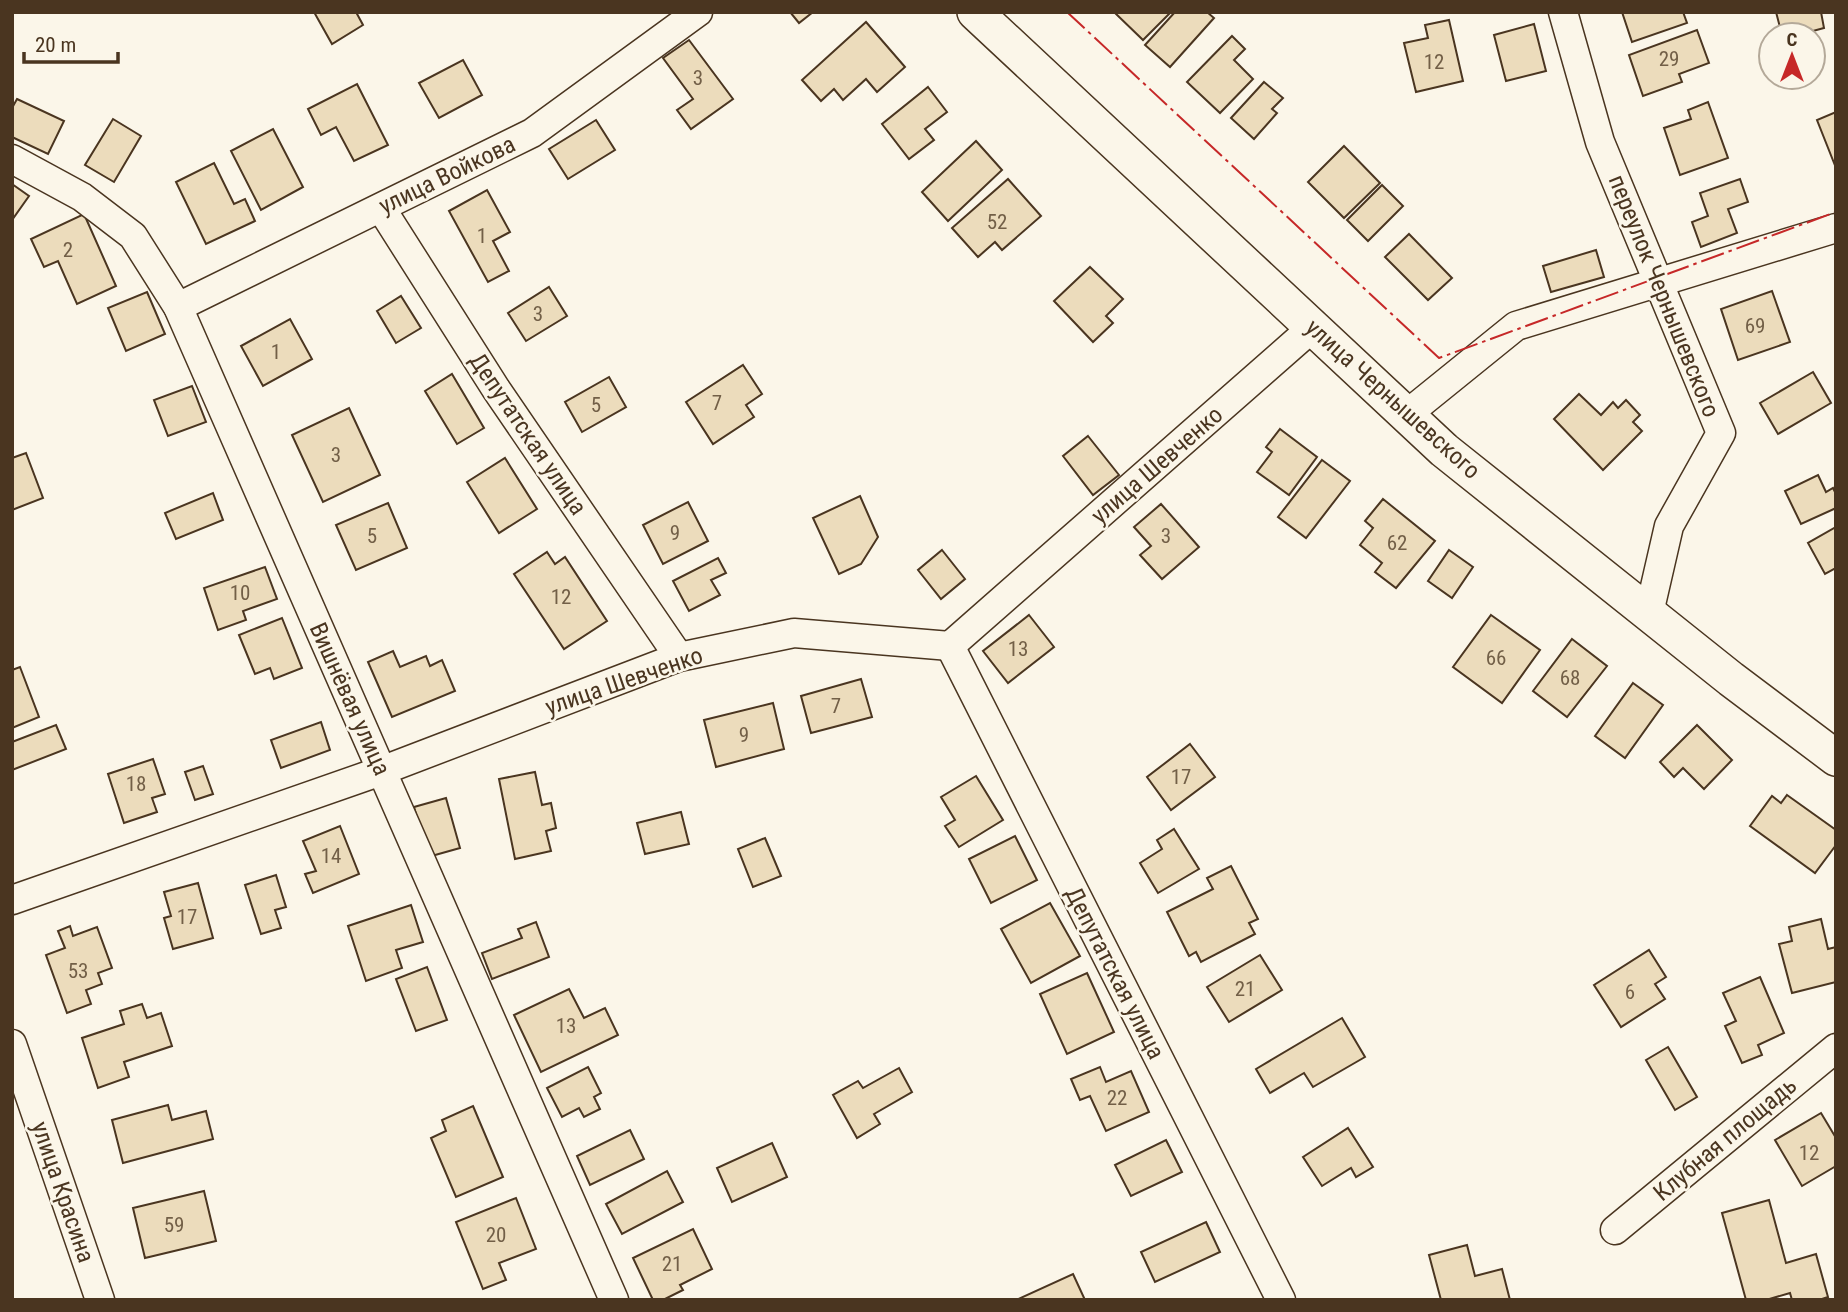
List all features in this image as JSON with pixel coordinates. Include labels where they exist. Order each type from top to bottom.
[{"type":"street","name":"улица Войкова","points":[[178,307],[532,133],[698,12]]},
{"type":"street","name":"улица Чернышевского","points":[[975,12],[1444,450],[1731,679],[1836,758]]},
{"type":"street","name":"переулок Чернышевского","points":[[1563,12],[1600,142],[1721,433],[1669,526],[1649,613]]},
{"type":"street","name":"Вишнёвая улица","points":[[12,159],[82,197],[133,236],[178,307],[614,1300]]},
{"type":"street","name":"Депутатская улица","points":[[381,208],[496,389],[680,657]]},
{"type":"street","points":[[1406,415],[1516,326],[1836,228]]},
{"type":"street","name":"улица Шевченко","points":[[12,900],[381,771],[680,657],[794,633],[950,646],[1313,327]]},
{"type":"street","name":"Депутатская улица","points":[[950,646],[1280,1300]]},
{"type":"street","name":"улица Красина","points":[[12,1044],[100,1300]]},
{"type":"street","name":"Клубная площадь","points":[[1615,1230],[1836,1048]]},
{"type":"building","points":[[314,12],[356,12],[363,25],[332,44]]},
{"type":"building","points":[[790,12],[813,12],[799,23]]},
{"type":"building","points":[[1114,12],[1171,12],[1143,40]]},
{"type":"building","points":[[1175,12],[1207,12],[1214,18],[1170,67],[1145,45]]},
{"type":"building","points":[[1622,12],[1683,12],[1687,23],[1632,42]]},
{"type":"building","points":[[1776,12],[1821,12],[1823,21],[1778,21]]},
{"type":"building","points":[[1449,20],[1463,81],[1416,92],[1404,43],[1428,38],[1425,25]]},
{"type":"building","points":[[866,22],[905,67],[877,92],[866,79],[843,100],[834,89],[821,101],[802,80]]},
{"type":"building","points":[[1534,24],[1546,71],[1506,81],[1494,35]]},
{"type":"building","points":[[1697,30],[1709,63],[1679,74],[1682,82],[1643,96],[1629,55]]},
{"type":"building","points":[[1232,36],[1245,49],[1234,60],[1253,79],[1220,113],[1187,82]]},
{"type":"building","points":[[689,40],[733,99],[691,129],[677,110],[693,99],[663,58]]},
{"type":"building","points":[[463,60],[482,95],[439,118],[419,83]]},
{"type":"building","points":[[1264,82],[1283,98],[1272,109],[1277,113],[1254,139],[1231,118]]},
{"type":"building","points":[[357,84],[388,145],[354,161],[336,127],[321,135],[308,109]]},
{"type":"building","points":[[928,87],[947,112],[925,129],[934,140],[909,159],[882,124]]},
{"type":"building","points":[[17,99],[64,121],[48,154],[12,137],[12,108]]},
{"type":"building","points":[[1708,102],[1728,158],[1680,175],[1664,128],[1691,119],[1688,110]]},
{"type":"building","points":[[1836,112],[1836,168],[1817,120]]},
{"type":"building","points":[[113,119],[141,136],[114,182],[85,165]]},
{"type":"building","points":[[596,120],[615,150],[568,179],[549,149]]},
{"type":"building","points":[[273,129],[303,187],[261,210],[231,151]]},
{"type":"building","points":[[976,141],[1002,170],[948,221],[922,192]]},
{"type":"building","points":[[1344,146],[1380,183],[1344,218],[1308,182]]},
{"type":"building","points":[[214,163],[234,204],[245,199],[255,221],[206,244],[176,182]]},
{"type":"building","points":[[1008,179],[1041,216],[1002,250],[995,242],[978,257],[952,228]]},
{"type":"building","points":[[1740,179],[1748,202],[1728,209],[1737,233],[1701,247],[1692,222],[1708,216],[1700,193]]},
{"type":"building","points":[[12,184],[29,196],[12,220]]},
{"type":"building","points":[[1382,185],[1403,206],[1368,241],[1347,220]]},
{"type":"building","points":[[487,190],[510,232],[493,241],[509,271],[488,282],[449,211]]},
{"type":"building","points":[[84,214],[116,286],[77,304],[58,261],[44,267],[31,239]]},
{"type":"building","points":[[1409,234],[1452,278],[1428,300],[1385,257]]},
{"type":"building","points":[[1596,250],[1604,277],[1551,292],[1543,266]]},
{"type":"building","points":[[1090,267],[1123,299],[1106,316],[1113,323],[1093,342],[1054,301]]},
{"type":"building","points":[[549,287],[567,316],[526,341],[508,313]]},
{"type":"building","points":[[1772,291],[1790,342],[1738,360],[1721,309]]},
{"type":"building","points":[[147,292],[165,334],[126,351],[108,308]]},
{"type":"building","points":[[401,296],[421,328],[396,343],[377,311]]},
{"type":"building","points":[[290,319],[312,359],[263,386],[241,346]]},
{"type":"building","points":[[743,365],[762,394],[746,405],[754,417],[713,444],[686,402]]},
{"type":"building","points":[[1813,372],[1831,403],[1778,434],[1760,403]]},
{"type":"building","points":[[452,374],[484,428],[457,444],[425,391]]},
{"type":"building","points":[[609,377],[626,407],[582,432],[565,402]]},
{"type":"building","points":[[192,386],[206,422],[168,436],[154,400]]},
{"type":"building","points":[[1579,394],[1601,415],[1613,402],[1618,408],[1626,400],[1640,415],[1633,422],[1642,431],[1603,470],[1554,419]]},
{"type":"building","points":[[349,408],[380,475],[323,502],[292,435]]},
{"type":"building","points":[[1280,429],[1317,457],[1289,495],[1257,472],[1272,452],[1266,447]]},
{"type":"building","points":[[1088,436],[1119,475],[1093,495],[1063,456]]},
{"type":"building","points":[[26,453],[43,498],[12,510],[12,458]]},
{"type":"building","points":[[505,458],[537,509],[499,533],[467,482]]},
{"type":"building","points":[[1322,460],[1350,481],[1306,538],[1278,517]]},
{"type":"building","points":[[1818,475],[1826,492],[1833,488],[1836,508],[1801,524],[1785,491]]},
{"type":"building","points":[[213,493],[223,520],[176,539],[165,513]]},
{"type":"building","points":[[860,496],[878,537],[861,564],[839,574],[813,518]]},
{"type":"building","points":[[1383,499],[1435,541],[1396,588],[1375,572],[1382,563],[1360,545],[1373,528],[1365,521]]},
{"type":"building","points":[[688,502],[708,541],[663,564],[643,525]]},
{"type":"building","points":[[388,503],[407,548],[356,570],[336,525]]},
{"type":"building","points":[[1161,504],[1199,547],[1162,579],[1140,555],[1151,546],[1134,527]]},
{"type":"building","points":[[1836,527],[1836,568],[1825,574],[1808,543]]},
{"type":"building","points":[[942,550],[965,579],[941,599],[918,570]]},
{"type":"building","points":[[1449,550],[1473,567],[1452,598],[1428,581]]},
{"type":"building","points":[[547,552],[555,564],[565,557],[607,621],[564,649],[514,574]]},
{"type":"building","points":[[718,558],[726,573],[711,580],[720,595],[689,611],[673,581]]},
{"type":"building","points":[[265,567],[277,599],[243,611],[246,620],[218,630],[204,588]]},
{"type":"building","points":[[1029,615],[1054,647],[1008,683],[983,651]]},
{"type":"building","points":[[1491,615],[1540,650],[1502,703],[1453,667]]},
{"type":"building","points":[[282,618],[302,668],[274,679],[270,668],[255,674],[239,635]]},
{"type":"building","points":[[1572,639],[1607,666],[1567,717],[1533,691]]},
{"type":"building","points":[[393,651],[400,667],[426,656],[430,666],[442,660],[455,691],[392,717],[368,662]]},
{"type":"building","points":[[20,667],[39,717],[12,728],[12,670]]},
{"type":"building","points":[[861,679],[872,717],[811,733],[801,696]]},
{"type":"building","points":[[1633,683],[1663,705],[1625,758],[1595,736]]},
{"type":"building","points":[[773,703],[784,749],[716,767],[704,720]]},
{"type":"building","points":[[321,722],[330,750],[281,768],[271,740]]},
{"type":"building","points":[[56,725],[66,749],[12,770],[12,742]]},
{"type":"building","points":[[1697,725],[1732,760],[1704,789],[1683,768],[1674,777],[1660,762]]},
{"type":"building","points":[[1190,744],[1215,777],[1171,810],[1147,777]]},
{"type":"building","points":[[153,759],[165,794],[152,798],[157,812],[124,823],[108,774]]},
{"type":"building","points":[[203,766],[213,794],[195,800],[185,772]]},
{"type":"building","points":[[535,772],[542,805],[551,803],[556,828],[546,831],[551,851],[515,859],[499,779]]},
{"type":"building","points":[[976,776],[1003,820],[959,847],[945,826],[955,820],[941,797]]},
{"type":"building","points":[[1787,795],[1836,830],[1836,845],[1815,873],[1750,826],[1772,796],[1781,803]]},
{"type":"building","points":[[446,798],[460,848],[428,857],[414,807]]},
{"type":"building","points":[[681,812],[689,844],[645,854],[637,823]]},
{"type":"building","points":[[340,826],[359,874],[313,893],[305,874],[316,871],[303,841]]},
{"type":"building","points":[[1174,829],[1199,869],[1158,893],[1140,863],[1162,849],[1157,840]]},
{"type":"building","points":[[1015,836],[1037,880],[991,903],[969,859]]},
{"type":"building","points":[[765,838],[781,876],[753,887],[738,849]]},
{"type":"building","points":[[1231,866],[1258,919],[1249,923],[1255,934],[1201,962],[1196,952],[1189,956],[1167,912],[1213,889],[1207,878]]},
{"type":"building","points":[[276,875],[286,907],[275,910],[281,928],[261,934],[245,885]]},
{"type":"building","points":[[198,883],[213,938],[173,949],[164,918],[171,916],[164,892]]},
{"type":"building","points":[[1050,903],[1080,956],[1031,983],[1001,929]]},
{"type":"building","points":[[411,905],[423,942],[396,950],[402,968],[366,981],[348,926]]},
{"type":"building","points":[[1821,919],[1828,949],[1836,947],[1836,982],[1792,993],[1779,944],[1792,941],[1789,927]]},
{"type":"building","points":[[536,922],[549,957],[492,979],[482,953],[522,938],[518,929]]},
{"type":"building","points":[[70,926],[73,936],[97,927],[112,968],[98,973],[102,984],[86,990],[91,1004],[67,1013],[46,955],[65,948],[58,931]]},
{"type":"building","points":[[1649,950],[1666,977],[1655,984],[1665,999],[1621,1027],[1594,985]]},
{"type":"building","points":[[1260,955],[1282,990],[1229,1022],[1207,987]]},
{"type":"building","points":[[427,967],[447,1020],[416,1031],[396,979]]},
{"type":"building","points":[[1087,973],[1114,1032],[1067,1054],[1040,994]]},
{"type":"building","points":[[1760,977],[1784,1033],[1758,1045],[1762,1055],[1742,1063],[1725,1026],[1736,1021],[1723,993]]},
{"type":"building","points":[[569,989],[584,1018],[605,1008],[618,1035],[541,1072],[514,1015]]},
{"type":"building","points":[[142,1004],[147,1018],[161,1013],[172,1046],[124,1062],[129,1077],[98,1088],[82,1038],[124,1024],[120,1011]]},
{"type":"building","points":[[1342,1018],[1365,1057],[1313,1087],[1304,1073],[1270,1093],[1256,1069]]},
{"type":"building","points":[[1668,1047],[1697,1097],[1675,1110],[1646,1060]]},
{"type":"building","points":[[588,1067],[601,1093],[594,1097],[600,1109],[584,1117],[579,1108],[562,1117],[547,1088]]},
{"type":"building","points":[[1100,1067],[1106,1082],[1131,1071],[1149,1112],[1106,1131],[1090,1096],[1080,1100],[1071,1079]]},
{"type":"building","points":[[899,1068],[912,1092],[874,1114],[880,1124],[857,1138],[833,1095],[858,1081],[863,1088]]},
{"type":"building","points":[[168,1105],[172,1120],[206,1111],[213,1139],[123,1163],[112,1120]]},
{"type":"building","points":[[473,1106],[503,1177],[456,1197],[431,1138],[446,1131],[442,1120]]},
{"type":"building","points":[[1821,1113],[1836,1138],[1836,1166],[1802,1186],[1775,1140]]},
{"type":"building","points":[[1348,1128],[1373,1167],[1356,1177],[1351,1168],[1322,1186],[1303,1157]]},
{"type":"building","points":[[630,1130],[644,1159],[590,1185],[577,1156]]},
{"type":"building","points":[[1166,1140],[1182,1172],[1131,1196],[1115,1165]]},
{"type":"building","points":[[772,1143],[787,1177],[732,1202],[717,1168]]},
{"type":"building","points":[[667,1171],[683,1202],[622,1234],[606,1204]]},
{"type":"building","points":[[204,1191],[216,1241],[145,1258],[133,1208]]},
{"type":"building","points":[[516,1198],[536,1249],[499,1263],[506,1280],[483,1289],[456,1222]]},
{"type":"building","points":[[1769,1200],[1786,1263],[1816,1254],[1828,1297],[1819,1300],[1792,1300],[1790,1293],[1766,1300],[1746,1300],[1722,1213]]},
{"type":"building","points":[[1206,1222],[1220,1252],[1155,1282],[1141,1252]]},
{"type":"building","points":[[693,1229],[712,1269],[680,1285],[683,1290],[663,1300],[653,1300],[633,1258]]},
{"type":"building","points":[[1467,1245],[1475,1276],[1502,1269],[1510,1300],[1441,1300],[1429,1255]]},
{"type":"building","points":[[1073,1274],[1085,1300],[1016,1300]]},
{"type":"power","points":[[1067,12],[1439,358],[1836,212]]}]
